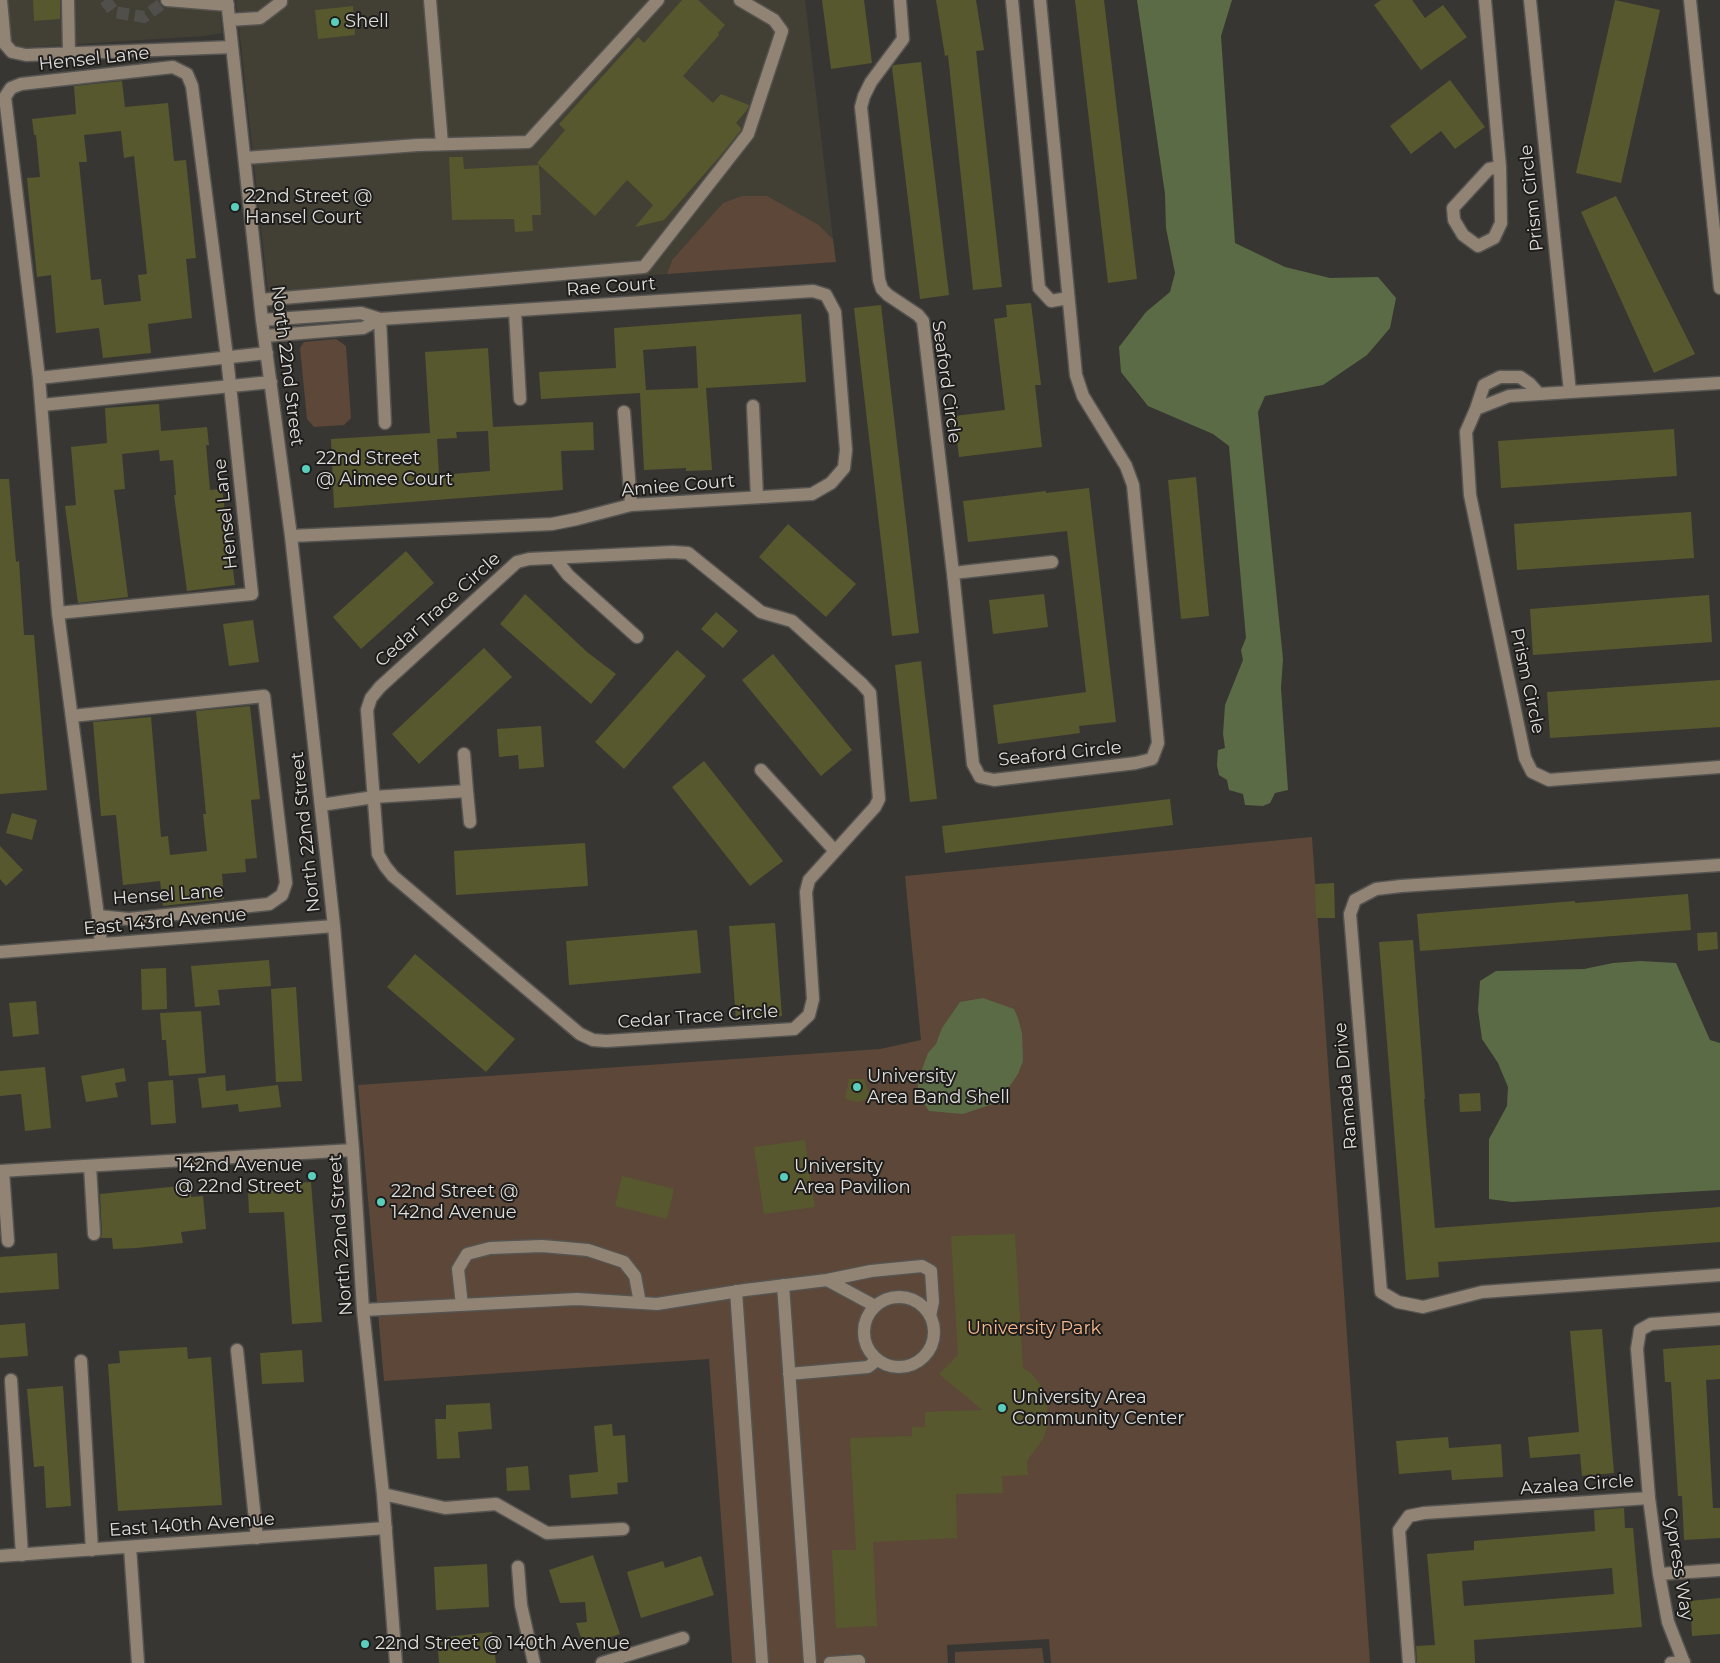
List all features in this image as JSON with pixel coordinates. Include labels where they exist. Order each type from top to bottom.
[{"type":"street","points":[[1,0],[4,44],[12,52],[26,55],[232,47]]},
{"type":"street","points":[[68,0],[69,52]]},
{"type":"street","points":[[167,0],[227,2]]},
{"type":"street","points":[[229,20],[260,18],[281,2],[280,0]]},
{"type":"street","points":[[430,0],[442,144]]},
{"type":"street","points":[[244,158],[442,144],[528,142],[658,0]]},
{"type":"street","name":"Seaford Circle","points":[[900,0],[903,39],[872,82],[864,96],[861,107],[879,280],[882,289],[888,295],[918,315],[923,321],[973,764],[980,777],[994,780],[1136,763],[1152,758],[1158,743],[1133,485],[1126,466],[1083,396],[1076,375],[1040,0]]},
{"type":"street","points":[[1012,0],[1039,288],[1051,301],[1068,298]]},
{"type":"street","name":"Prism Circle","points":[[1485,0],[1500,166],[1501,223],[1494,238],[1478,246],[1463,235],[1454,220],[1453,208],[1489,170],[1500,166]]},
{"type":"street","name":"Prism Circle","points":[[1530,0],[1570,392]]},
{"type":"street","points":[[1690,0],[1720,288]]},
{"type":"street","points":[[260,300],[644,267],[748,134],[782,31],[774,20],[744,1]]},
{"type":"street","name":"North 22nd Street","points":[[227,2],[262,320],[291,536],[334,926],[353,1150],[363,1310],[383,1494],[396,1663]]},
{"type":"street","name":"Hensel Lane","points":[[58,613],[252,594],[227,357],[192,86],[187,74],[173,67],[21,84],[11,88],[5,97],[42,405],[58,613],[98,916],[130,919],[269,904],[282,895],[286,883],[264,696],[72,716]]},
{"type":"street","name":"Rae Court","points":[[262,320],[361,313],[380,319],[813,291],[826,295],[835,312]]},
{"type":"street","points":[[515,311],[520,399]]},
{"type":"street","name":"Amiee Court","points":[[291,536],[552,524],[631,505],[812,494],[831,483],[844,468],[846,450],[835,312]]},
{"type":"street","points":[[380,319],[385,423]]},
{"type":"street","name":"Rae Court","points":[[265,336],[363,328],[380,319]]},
{"type":"street","points":[[39,378],[267,353]]},
{"type":"street","name":"Prism Circle","points":[[1539,394],[1520,377],[1500,377],[1484,385],[1466,432],[1470,495],[1525,758],[1532,772],[1549,780],[1720,767]]},
{"type":"street","points":[[42,405],[271,382]]},
{"type":"street","points":[[1476,409],[1509,396],[1720,383]]},
{"type":"street","points":[[753,406],[757,497]]},
{"type":"street","points":[[624,412],[631,505]]},
{"type":"street","name":"Cedar Trace Circle","points":[[673,552],[688,553],[760,612],[792,621],[862,684],[870,694],[879,799],[875,807],[809,880],[806,892],[813,999],[809,1015],[794,1029],[606,1041],[593,1040],[580,1034],[393,876],[378,854],[367,710],[372,698],[376,692],[517,562],[529,558],[555,558],[673,552]]},
{"type":"street","points":[[555,558],[568,575],[638,637]]},
{"type":"street","points":[[953,574],[1052,562]]},
{"type":"street","points":[[464,754],[470,822]]},
{"type":"street","points":[[761,770],[835,851]]},
{"type":"street","points":[[320,805],[374,797],[467,791]]},
{"type":"street","name":"Ramada Drive","points":[[1720,865],[1376,889],[1355,900],[1350,914],[1381,1292],[1398,1302],[1423,1307],[1482,1292],[1720,1275]]},
{"type":"street","points":[[98,916],[101,944]]},
{"type":"street","name":"East 143rd Avenue","points":[[0,952],[334,926]]},
{"type":"street","points":[[8,1241],[1,1171],[353,1150]]},
{"type":"street","points":[[90,1166],[94,1234]]},
{"type":"street","points":[[462,1305],[458,1268],[467,1254],[490,1248],[542,1246],[588,1250],[624,1262],[634,1276],[640,1303]]},
{"type":"street","points":[[363,1310],[577,1299],[657,1304],[736,1291],[827,1280],[871,1271],[922,1266],[931,1271],[933,1302],[930,1316]]},
{"type":"street","points":[[827,1280],[876,1306]]},
{"type":"street","points":[[783,1286],[810,1663]]},
{"type":"street","points":[[736,1291],[762,1663]]},
{"type":"street","points":[[905,1298],[920,1304],[930,1316],[934,1327],[933,1339],[929,1350],[921,1359],[911,1365],[899,1367],[887,1365],[877,1360],[865,1343],[864,1333],[867,1318],[876,1306],[890,1299],[905,1298]]},
{"type":"street","name":"Azalea Circle","points":[[1409,1663],[1399,1530],[1409,1516],[1424,1513],[1649,1498],[1637,1349],[1640,1330],[1651,1324],[1720,1319]]},
{"type":"street","points":[[237,1350],[256,1538]]},
{"type":"street","points":[[789,1374],[868,1367],[877,1360]]},
{"type":"street","points":[[81,1361],[92,1550]]},
{"type":"street","points":[[11,1380],[22,1554]]},
{"type":"street","points":[[383,1494],[445,1508],[496,1504],[546,1533],[623,1529]]},
{"type":"street","name":"Cypress Way","points":[[1649,1498],[1659,1574],[1668,1622],[1679,1663]]},
{"type":"street","name":"East 140th Avenue","points":[[0,1556],[386,1528]]},
{"type":"street","points":[[130,1547],[138,1663]]},
{"type":"street","points":[[518,1567],[521,1605],[534,1663]]},
{"type":"street","points":[[1659,1574],[1720,1570]]},
{"type":"street","points":[[602,1663],[683,1638]]},
{"type":"street","points":[[830,1663],[858,1661],[859,1663]]},
{"type":"shaded area","points":[[0,0],[219,0],[222,33],[203,36],[0,49]]},
{"type":"shaded area","points":[[236,0],[805,0],[833,239],[819,225],[802,216],[707,221],[672,260],[667,274],[291,298],[285,302],[285,315],[271,318]]},
{"type":"shaded area","points":[[1137,0],[1232,0],[1221,36],[1235,243],[1285,267],[1330,278],[1378,277],[1396,298],[1390,328],[1367,355],[1323,385],[1265,396],[1258,412],[1283,659],[1281,688],[1288,790],[1275,793],[1270,803],[1263,806],[1245,805],[1243,794],[1229,790],[1227,780],[1219,775],[1217,765],[1218,750],[1225,748],[1223,734],[1225,705],[1243,660],[1241,650],[1246,638],[1229,446],[1213,434],[1148,406],[1121,372],[1119,347],[1146,312],[1170,292],[1175,273],[1166,228],[1165,194]]},
{"type":"shaded area","points":[[1640,961],[1676,963],[1710,1040],[1720,1043],[1720,1190],[1512,1202],[1489,1199],[1489,1139],[1507,1106],[1508,1087],[1498,1063],[1482,1039],[1478,1010],[1480,981],[1496,971],[1584,969],[1613,963]]},
{"type":"shaded area","points":[[983,998],[1014,1009],[1022,1033],[1023,1061],[1018,1074],[999,1102],[963,1114],[929,1111],[918,1094],[918,1080],[928,1053],[936,1044],[942,1028],[960,1002]]},
{"type":"green space","points":[[742,196],[767,196],[819,225],[833,239],[836,262],[667,274],[672,260],[723,203]]},
{"type":"green space","points":[[336,339],[346,346],[351,418],[344,425],[314,427],[307,419],[300,348],[304,342]]},
{"type":"green space","name":"University Park","points":[[1312,837],[1370,1663],[1051,1663],[1049,1639],[947,1645],[948,1663],[732,1663],[709,1359],[384,1381],[358,1085],[880,1049],[921,1040],[905,876]]},
{"type":"green space","points":[[1042,1648],[1044,1663],[955,1663],[955,1652]]},
{"type":"building","points":[[33,0],[60,0],[60,19],[34,21]]},
{"type":"building","points":[[682,0],[698,0],[725,25],[718,33],[719,35],[683,76],[713,103],[721,94],[749,105],[736,123],[741,130],[664,220],[635,227],[653,205],[627,180],[595,216],[537,163],[565,130],[559,124],[638,37],[644,43]]},
{"type":"building","points":[[822,0],[864,0],[872,63],[831,69]]},
{"type":"building","points":[[936,0],[976,0],[984,50],[976,51],[1002,287],[973,290],[948,55],[945,56]]},
{"type":"building","points":[[1075,0],[1104,0],[1137,279],[1108,283]]},
{"type":"building","points":[[1381,0],[1412,0],[1425,18],[1443,5],[1467,37],[1421,70],[1374,5]]},
{"type":"building","points":[[1615,0],[1660,10],[1621,183],[1576,173]]},
{"type":"building","name":"Shell","points":[[353,6],[355,35],[318,39],[315,10]]},
{"type":"building","points":[[921,62],[949,295],[920,299],[892,67],[894,65]]},
{"type":"building","points":[[1450,80],[1485,127],[1455,149],[1441,131],[1411,154],[1390,126]]},
{"type":"building","points":[[122,81],[125,107],[168,103],[174,161],[186,160],[196,258],[186,259],[192,318],[148,324],[151,353],[103,358],[99,328],[56,333],[51,275],[37,277],[27,178],[40,177],[36,135],[34,135],[32,119],[76,114],[74,86]],"holes":[[[121,131],[124,158],[134,156],[147,274],[138,275],[141,301],[104,305],[101,279],[91,280],[79,162],[87,162],[84,135]]]},
{"type":"building","points":[[449,157],[463,157],[464,169],[539,165],[541,215],[532,215],[533,231],[515,232],[514,219],[452,220]]},
{"type":"building","points":[[1616,196],[1695,354],[1654,373],[1581,212]]},
{"type":"building","points":[[1031,303],[1041,385],[1035,385],[1042,447],[959,457],[954,416],[1005,410],[994,319],[1007,317],[1006,305]]},
{"type":"building","points":[[881,305],[919,633],[892,636],[854,308]]},
{"type":"building","points":[[801,314],[806,382],[706,388],[712,470],[686,471],[686,468],[644,470],[640,393],[541,399],[539,372],[616,368],[614,328]],"holes":[[[696,346],[698,388],[646,390],[643,350]]]},
{"type":"building","points":[[488,348],[493,427],[593,422],[594,450],[561,451],[563,490],[334,508],[331,439],[430,433],[425,352]],"holes":[[[488,431],[490,471],[439,475],[437,439],[457,438],[456,432]]]},
{"type":"building","points":[[159,404],[161,431],[207,427],[209,445],[206,445],[210,490],[222,489],[235,585],[187,591],[174,495],[176,495],[173,460],[160,461],[159,450],[122,454],[125,489],[114,490],[128,597],[78,603],[65,506],[76,505],[71,447],[107,443],[105,408]]},
{"type":"building","points":[[1674,429],[1677,476],[1501,488],[1498,441]]},
{"type":"building","points":[[1196,477],[1209,616],[1181,619],[1168,480]]},
{"type":"building","points":[[0,479],[9,479],[16,562],[19,561],[24,635],[34,635],[47,790],[0,794]]},
{"type":"building","points":[[1089,488],[1116,722],[1079,726],[1080,733],[998,744],[993,705],[1086,692],[1067,531],[968,542],[963,501]]},
{"type":"building","points":[[1691,512],[1694,558],[1517,570],[1514,524]]},
{"type":"building","points":[[788,524],[856,584],[826,617],[759,557]]},
{"type":"building","points":[[406,551],[434,583],[361,649],[333,617]]},
{"type":"building","points":[[525,594],[587,652],[616,674],[591,704],[500,624]]},
{"type":"building","points":[[1044,594],[1048,627],[993,634],[989,600]]},
{"type":"building","points":[[1709,595],[1712,642],[1533,655],[1530,609]]},
{"type":"building","points":[[716,612],[738,631],[723,648],[701,629]]},
{"type":"building","points":[[253,620],[259,662],[229,666],[223,624]]},
{"type":"building","points":[[484,648],[512,677],[419,764],[392,734]]},
{"type":"building","points":[[677,650],[706,676],[624,769],[595,742]]},
{"type":"building","points":[[773,654],[852,750],[821,776],[742,680]]},
{"type":"building","points":[[921,661],[937,799],[910,802],[895,665]]},
{"type":"building","points":[[1720,680],[1720,727],[1550,738],[1547,692]]},
{"type":"building","points":[[250,706],[260,799],[251,800],[257,858],[245,859],[246,872],[222,874],[224,899],[163,906],[160,881],[123,885],[116,815],[101,816],[93,722],[151,717],[161,837],[168,836],[170,855],[207,851],[203,814],[206,814],[196,711]]},
{"type":"building","points":[[541,726],[544,767],[519,769],[518,755],[499,757],[497,729]]},
{"type":"building","points":[[704,761],[783,861],[750,886],[672,787]]},
{"type":"building","points":[[1170,799],[1173,825],[945,853],[942,826]]},
{"type":"building","points":[[12,813],[37,820],[32,840],[6,833]]},
{"type":"building","points":[[585,843],[588,886],[456,895],[454,851]]},
{"type":"building","points":[[0,846],[23,870],[6,886],[0,879]]},
{"type":"building","points":[[1334,883],[1335,918],[1316,918],[1315,884]]},
{"type":"building","points":[[1688,894],[1691,930],[1420,951],[1417,914]]},
{"type":"building","points":[[775,923],[782,1016],[736,1020],[729,926]]},
{"type":"building","points":[[697,930],[701,973],[569,985],[566,941]]},
{"type":"building","points":[[1717,932],[1718,949],[1698,951],[1697,933]]},
{"type":"building","points":[[1413,940],[1435,1228],[1720,1207],[1720,1242],[1438,1262],[1439,1277],[1406,1280],[1379,942]]},
{"type":"building","points":[[415,954],[515,1039],[486,1072],[387,987]]},
{"type":"building","points":[[269,960],[271,986],[218,990],[220,1005],[195,1007],[191,966]]},
{"type":"building","points":[[166,968],[167,1009],[142,1010],[141,969]]},
{"type":"building","points":[[296,987],[302,1081],[276,1082],[271,989]]},
{"type":"building","points":[[36,1001],[39,1034],[13,1037],[9,1003]]},
{"type":"building","points":[[201,1011],[206,1073],[169,1076],[166,1040],[162,1040],[160,1013]]},
{"type":"building","points":[[45,1067],[51,1128],[25,1131],[21,1094],[0,1096],[0,1071]]},
{"type":"building","points":[[124,1068],[126,1081],[115,1083],[118,1097],[86,1102],[81,1076]]},
{"type":"building","points":[[225,1075],[226,1091],[278,1085],[281,1107],[239,1112],[238,1104],[202,1108],[198,1078]]},
{"type":"building","name":"University Area Band Shell","points":[[849,1079],[864,1079],[871,1098],[858,1102],[845,1099]]},
{"type":"building","points":[[173,1080],[176,1123],[151,1125],[148,1082]]},
{"type":"building","points":[[1480,1093],[1481,1111],[1460,1112],[1459,1094]]},
{"type":"building","name":"University Area Pavilion","points":[[805,1140],[815,1207],[764,1214],[754,1147]]},
{"type":"building","points":[[622,1176],[674,1189],[667,1219],[615,1206]]},
{"type":"building","points":[[311,1182],[322,1322],[292,1324],[284,1212],[249,1213],[248,1191],[282,1190],[282,1184]]},
{"type":"building","points":[[190,1185],[191,1197],[203,1196],[206,1229],[181,1232],[183,1243],[113,1249],[112,1238],[101,1238],[100,1194]]},
{"type":"building","points":[[1015,1234],[1023,1368],[1031,1373],[1040,1384],[1047,1399],[1048,1425],[1043,1439],[1027,1461],[1028,1475],[1002,1476],[1003,1493],[956,1494],[957,1538],[873,1542],[877,1626],[836,1628],[832,1550],[856,1550],[850,1438],[912,1436],[912,1427],[925,1427],[925,1412],[982,1410],[939,1374],[958,1355],[951,1236]]},
{"type":"building","points":[[57,1253],[59,1289],[0,1293],[0,1257]]},
{"type":"building","points":[[25,1323],[28,1356],[0,1358],[0,1325]]},
{"type":"building","points":[[1602,1329],[1614,1473],[1582,1476],[1580,1454],[1530,1458],[1528,1437],[1579,1432],[1570,1331]]},
{"type":"building","points":[[1720,1345],[1720,1379],[1706,1380],[1713,1508],[1720,1508],[1720,1538],[1684,1540],[1682,1496],[1678,1496],[1671,1382],[1665,1382],[1663,1349]]},
{"type":"building","points":[[187,1347],[188,1359],[211,1357],[222,1505],[118,1511],[108,1364],[120,1363],[119,1351]]},
{"type":"building","points":[[302,1350],[304,1382],[262,1384],[260,1353]]},
{"type":"building","points":[[63,1386],[71,1506],[46,1508],[44,1466],[34,1467],[27,1389]]},
{"type":"building","points":[[490,1403],[492,1429],[458,1432],[460,1458],[437,1459],[435,1419],[446,1419],[446,1405]]},
{"type":"building","points":[[612,1424],[613,1436],[625,1435],[628,1482],[617,1483],[618,1494],[571,1498],[569,1475],[598,1472],[594,1426]]},
{"type":"building","points":[[1448,1437],[1449,1448],[1501,1444],[1503,1477],[1452,1480],[1451,1470],[1399,1474],[1396,1441]]},
{"type":"building","points":[[528,1466],[530,1490],[507,1491],[506,1468]]},
{"type":"building","points":[[1624,1508],[1625,1528],[1633,1528],[1642,1627],[1474,1640],[1475,1663],[1417,1663],[1416,1646],[1435,1645],[1427,1554],[1474,1550],[1474,1541],[1595,1531],[1594,1510]],"holes":[[[1612,1568],[1614,1594],[1464,1606],[1462,1581]]]},
{"type":"building","points":[[593,1555],[620,1634],[584,1646],[576,1623],[587,1622],[585,1602],[560,1603],[549,1570]]},
{"type":"building","points":[[701,1556],[714,1595],[641,1618],[627,1572],[663,1561],[665,1568]]},
{"type":"building","points":[[487,1564],[489,1607],[436,1610],[434,1567]]},
{"type":"building","points":[[1720,1598],[1720,1634],[1692,1636],[1690,1601]]},
{"type":"building","points":[[492,1632],[496,1663],[439,1663],[437,1638]]},
{"type":"tunnel","points":[[105,0],[114,12],[144,17],[167,0]]},
{"type":"place","name":"Shell","points":[[335,22]]},
{"type":"place","name":"22nd Street @ Hansel Court","points":[[235,207]]},
{"type":"place","name":"22nd Street @ Aimee Court","points":[[306,469]]},
{"type":"place","name":"University Area Band Shell","points":[[857,1087]]},
{"type":"place","name":"142nd Avenue @ 22nd Street","points":[[312,1176]]},
{"type":"place","name":"University Area Pavilion","points":[[784,1177]]},
{"type":"place","name":"22nd Street @ 142nd Avenue","points":[[381,1202]]},
{"type":"place","name":"University Area Community Center","points":[[1002,1408]]},
{"type":"place","name":"22nd Street @ 140th Avenue","points":[[365,1644]]}]
